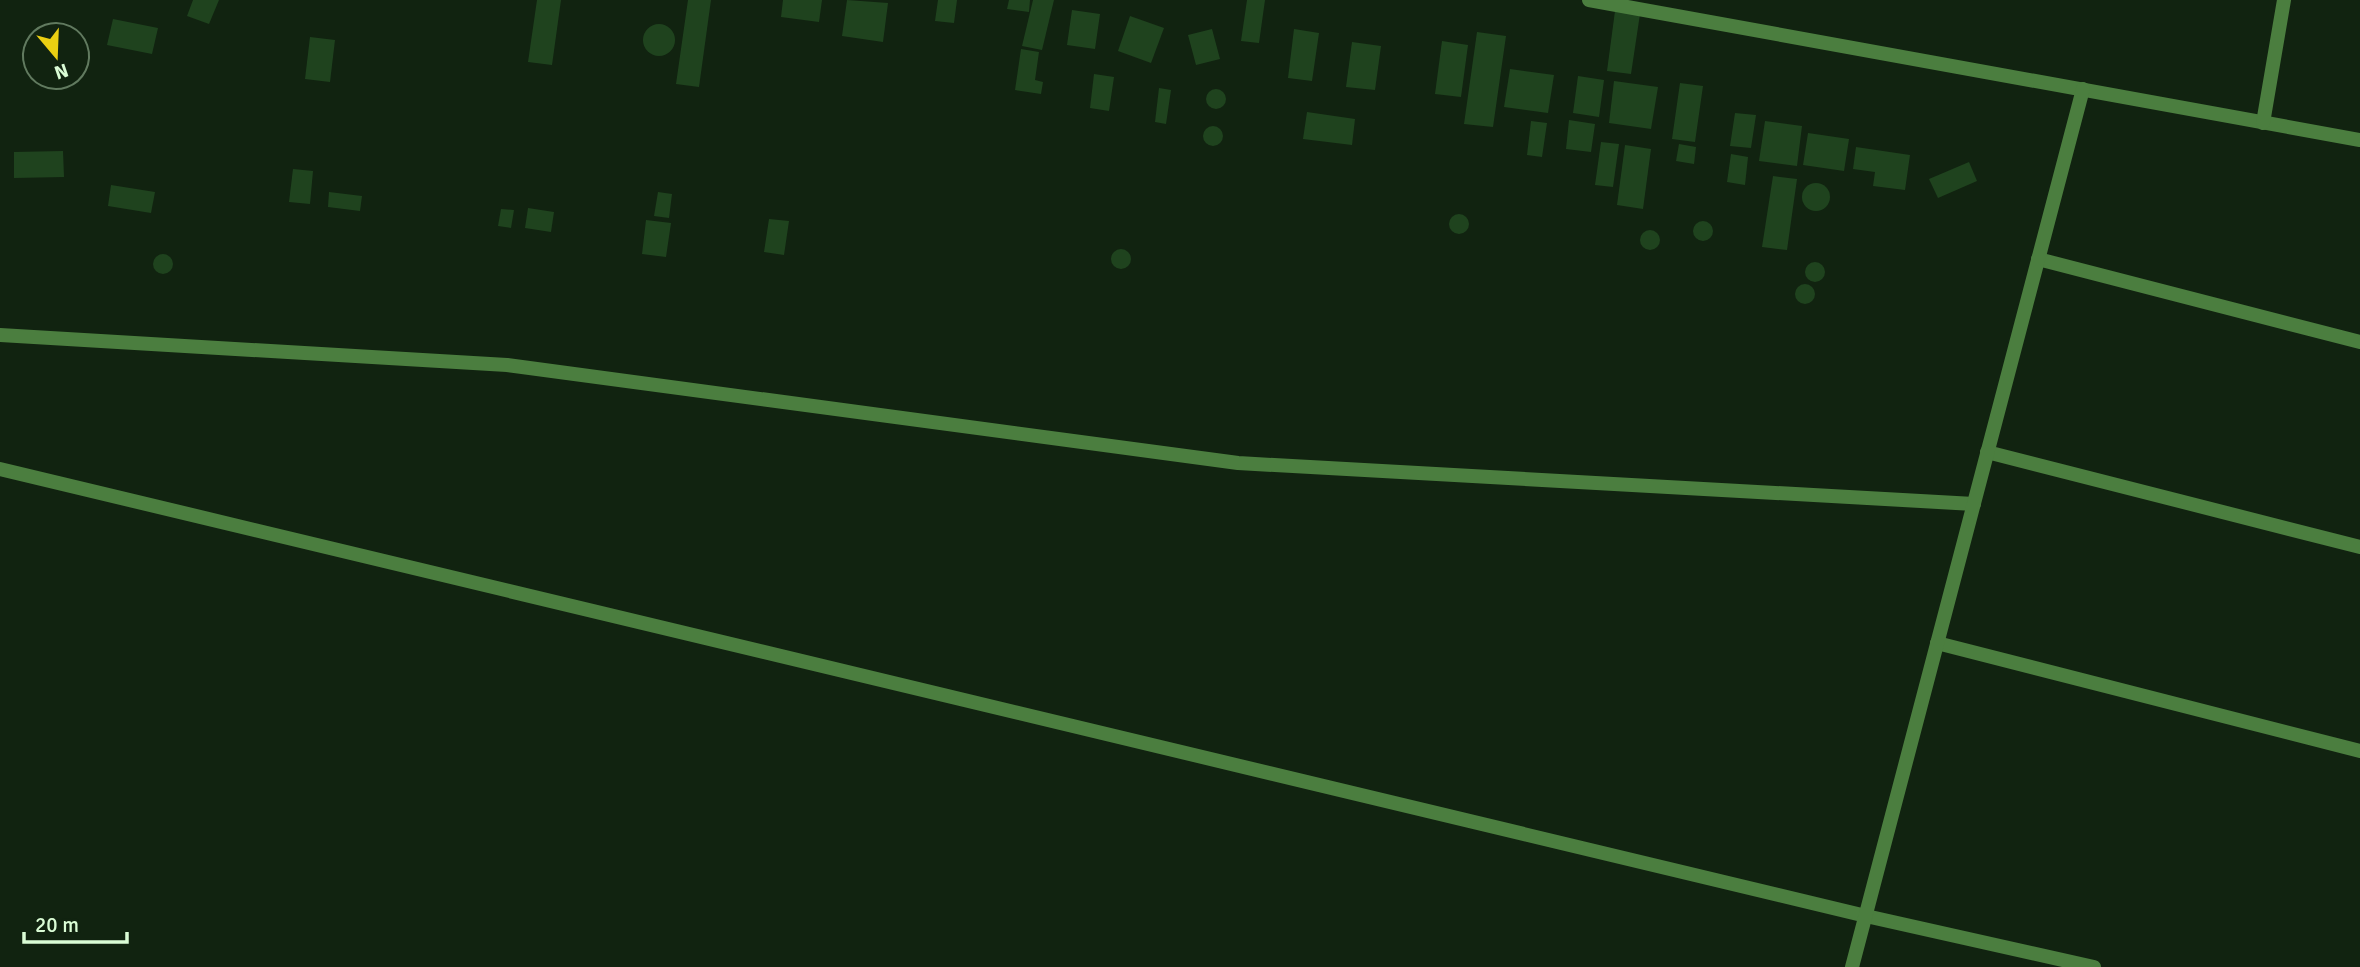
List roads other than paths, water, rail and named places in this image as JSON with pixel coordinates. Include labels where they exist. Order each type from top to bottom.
[{"type":"street","points":[[1589,0],[2360,140]]},
{"type":"street","points":[[2263,123],[2284,0]]},
{"type":"street","points":[[1852,967],[2083,89]]},
{"type":"street","points":[[2038,260],[2360,342]]},
{"type":"street","points":[[0,335],[507,365],[1238,463],[1974,504]]},
{"type":"street","points":[[1987,452],[2360,547]]},
{"type":"street","points":[[0,470],[1866,916],[2094,967]]},
{"type":"street","points":[[1937,643],[2360,751]]}]
